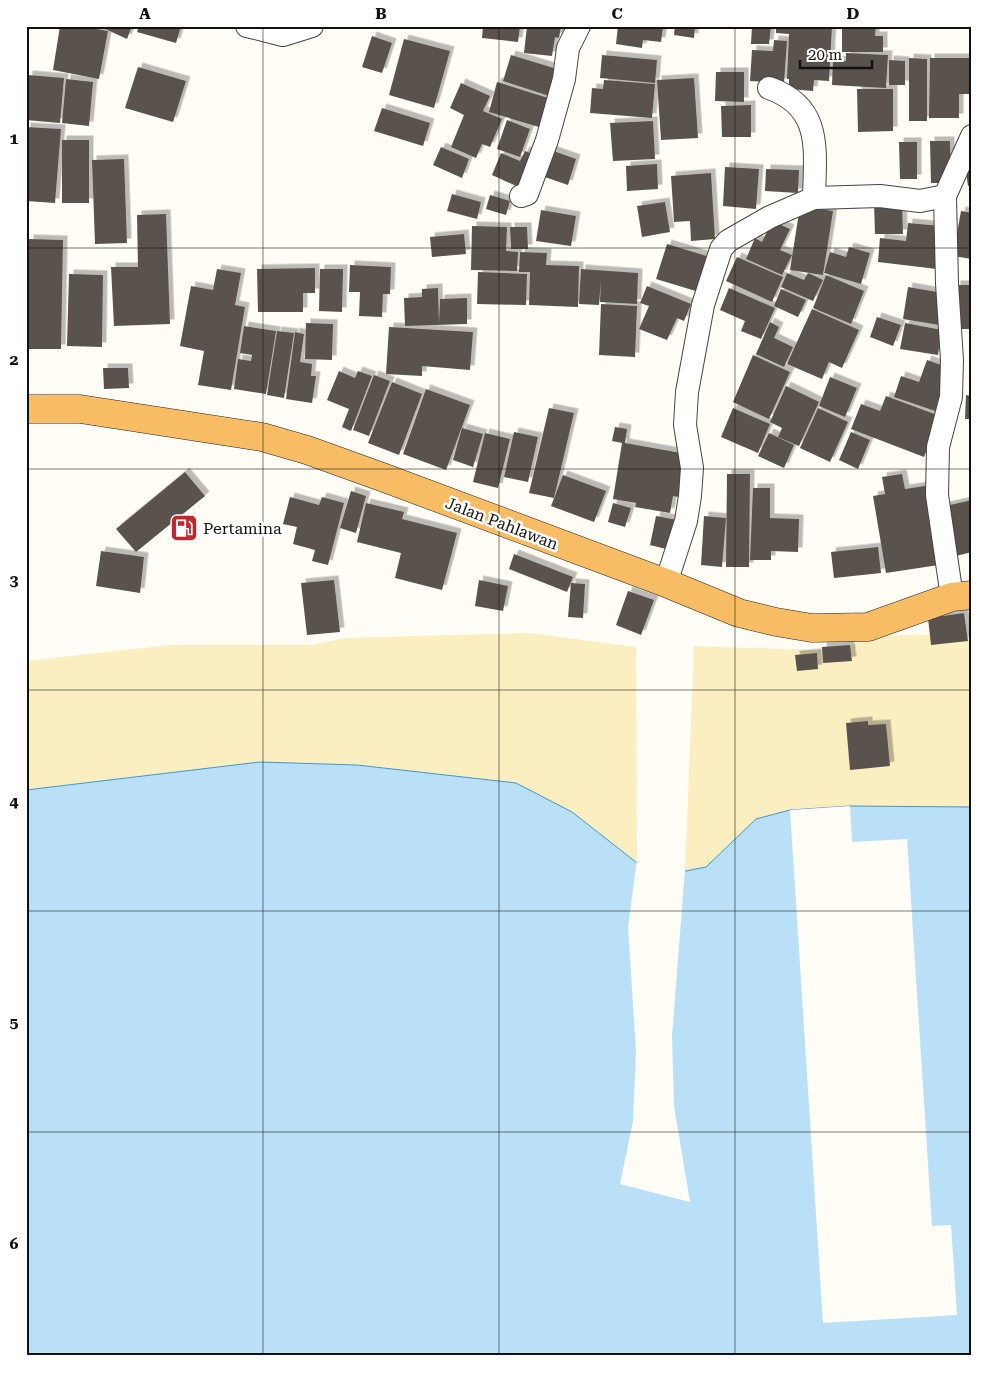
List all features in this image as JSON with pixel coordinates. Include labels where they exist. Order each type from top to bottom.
[{"type":"highway","name":"Jalan Pahlawan","points":[[26,409],[80,409],[262,437],[315,453],[666,583],[739,613],[812,628],[868,627],[962,596]]},
{"type":"street","points":[[247,26],[283,35],[312,26]]},
{"type":"street","points":[[521,196],[527,194],[547,140],[564,79],[568,48],[579,26]]},
{"type":"street","points":[[769,88],[787,94],[805,112],[813,134],[814,198]]},
{"type":"street","points":[[962,596],[937,496],[938,447],[951,397],[952,360],[947,283],[945,196],[972,136]]},
{"type":"street","points":[[666,583],[686,521],[690,496],[692,468],[685,425],[687,392],[704,305],[721,249],[728,241],[770,217],[814,198],[880,196],[920,202],[945,196]]},
{"type":"sand","points":[[529,633],[636,647],[637,862],[572,812],[516,783],[357,765],[260,762],[26,790],[26,661],[170,645],[311,645],[346,638]]},
{"type":"sand","points":[[946,634],[972,639],[972,807],[850,806],[790,810],[756,819],[706,867],[685,871],[694,646],[838,651],[874,636]]},
{"type":"water","points":[[260,762],[357,765],[516,783],[572,812],[655,877],[706,867],[756,819],[790,810],[850,806],[972,807],[972,1355],[26,1355],[26,790]]},
{"type":"pier","points":[[850,806],[852,842],[907,839],[932,1226],[951,1225],[957,1315],[823,1323],[790,810]]},
{"type":"pier","points":[[637,859],[656,874],[685,869],[672,1036],[674,1106],[690,1202],[620,1184],[633,1121],[636,1052],[628,927]]},
{"type":"building","points":[[60,26],[80,26],[108,31],[99,79],[53,70]]},
{"type":"building","points":[[99,26],[132,26],[127,39]]},
{"type":"building","points":[[139,26],[181,26],[176,43],[137,32]]},
{"type":"building","points":[[483,26],[520,26],[518,42],[482,38]]},
{"type":"building","points":[[527,26],[561,26],[559,38],[555,37],[552,56],[524,53]]},
{"type":"building","points":[[618,26],[663,27],[661,42],[643,40],[642,48],[616,44]]},
{"type":"building","points":[[675,26],[695,26],[694,38],[674,35]]},
{"type":"building","points":[[752,26],[771,26],[769,44],[751,44]]},
{"type":"building","points":[[776,26],[832,26],[829,81],[814,80],[813,91],[789,89],[789,79],[787,79],[789,34],[776,33]]},
{"type":"building","points":[[842,26],[876,26],[875,36],[883,36],[883,52],[842,52]]},
{"type":"building","points":[[372,36],[392,43],[382,73],[362,67]]},
{"type":"building","points":[[404,39],[450,51],[434,108],[389,95]]},
{"type":"building","points":[[774,40],[787,41],[784,83],[750,81],[752,50],[773,51]]},
{"type":"building","points":[[846,53],[888,55],[886,88],[832,85],[833,60],[846,61]]},
{"type":"building","points":[[511,55],[557,69],[549,96],[503,81]]},
{"type":"building","points":[[602,55],[657,60],[655,83],[600,78]]},
{"type":"building","points":[[909,58],[927,59],[927,121],[909,121]]},
{"type":"building","points":[[930,58],[969,58],[972,94],[959,94],[959,118],[929,118]]},
{"type":"building","points":[[889,60],[905,61],[905,85],[889,85]]},
{"type":"building","points":[[138,67],[186,81],[173,122],[125,108]]},
{"type":"building","points":[[716,72],[744,72],[744,102],[715,101]]},
{"type":"building","points":[[28,75],[64,78],[60,123],[26,120]]},
{"type":"building","points":[[694,78],[698,138],[661,140],[657,80]]},
{"type":"building","points":[[66,79],[93,82],[89,126],[62,123]]},
{"type":"building","points":[[604,80],[655,84],[652,118],[590,113],[592,88],[603,89]]},
{"type":"building","points":[[497,82],[548,98],[539,127],[489,112]]},
{"type":"building","points":[[461,83],[490,96],[483,111],[502,119],[490,147],[482,144],[476,158],[451,147],[464,115],[450,108]]},
{"type":"building","points":[[857,89],[893,89],[893,131],[858,132]]},
{"type":"building","points":[[751,105],[751,137],[722,137],[721,106]]},
{"type":"building","points":[[382,108],[430,123],[423,146],[374,131]]},
{"type":"building","points":[[507,120],[530,129],[520,157],[497,149]]},
{"type":"building","points":[[653,121],[655,159],[613,161],[610,123]]},
{"type":"building","points":[[26,127],[61,129],[55,203],[26,201]]},
{"type":"building","points":[[62,140],[89,140],[89,203],[62,203]]},
{"type":"building","points":[[930,141],[950,141],[951,183],[931,183]]},
{"type":"building","points":[[899,142],[917,142],[917,179],[900,179]]},
{"type":"building","points":[[441,147],[469,159],[462,178],[433,165]]},
{"type":"building","points":[[548,149],[576,159],[568,185],[539,175]]},
{"type":"building","points":[[525,151],[537,156],[523,189],[492,175],[501,153],[520,161]]},
{"type":"building","points":[[124,159],[127,243],[95,244],[92,160]]},
{"type":"building","points":[[657,164],[658,189],[627,191],[626,166]]},
{"type":"building","points":[[972,165],[972,186],[968,186],[965,166]]},
{"type":"building","points":[[725,167],[759,169],[756,209],[723,206]]},
{"type":"building","points":[[766,169],[799,170],[798,193],[765,191]]},
{"type":"building","points":[[711,173],[715,239],[691,241],[690,221],[674,222],[671,176]]},
{"type":"building","points":[[452,194],[481,202],[477,219],[447,211]]},
{"type":"building","points":[[490,195],[510,201],[506,215],[486,209]]},
{"type":"building","points":[[665,202],[670,232],[642,237],[637,206]]},
{"type":"building","points":[[874,203],[902,203],[903,234],[875,234]]},
{"type":"building","points":[[800,206],[833,211],[823,275],[790,270]]},
{"type":"building","points":[[541,210],[576,216],[571,246],[536,241]]},
{"type":"building","points":[[961,211],[972,213],[972,259],[953,256]]},
{"type":"building","points":[[166,214],[170,324],[114,326],[111,267],[138,267],[137,215]]},
{"type":"building","points":[[772,221],[790,229],[780,250],[792,255],[782,275],[746,259],[755,238],[762,242]]},
{"type":"building","points":[[908,223],[941,226],[937,269],[878,262],[880,238],[906,241]]},
{"type":"building","points":[[472,226],[507,227],[506,251],[518,252],[517,271],[471,270]]},
{"type":"building","points":[[510,227],[527,227],[528,249],[511,249]]},
{"type":"building","points":[[464,234],[466,254],[432,257],[430,237]]},
{"type":"building","points":[[29,239],[63,240],[61,349],[27,349]]},
{"type":"building","points":[[667,244],[710,257],[699,292],[656,279]]},
{"type":"building","points":[[849,247],[870,253],[861,284],[824,273],[830,252],[846,257]]},
{"type":"building","points":[[520,252],[547,253],[546,265],[579,266],[578,307],[529,305],[530,272],[519,272]]},
{"type":"building","points":[[737,257],[783,277],[772,302],[726,281]]},
{"type":"building","points":[[350,265],[391,267],[390,294],[383,294],[382,317],[359,316],[360,292],[349,292]]},
{"type":"building","points":[[315,268],[315,293],[303,293],[303,312],[258,312],[257,269]]},
{"type":"building","points":[[217,269],[241,273],[235,305],[245,307],[231,390],[198,385],[204,351],[180,346],[191,286],[213,290]]},
{"type":"building","points":[[320,269],[343,269],[342,312],[319,311]]},
{"type":"building","points":[[581,269],[638,273],[637,304],[600,302],[601,279],[599,305],[579,304]]},
{"type":"building","points":[[478,272],[527,274],[526,305],[477,304]]},
{"type":"building","points":[[787,273],[804,280],[808,273],[823,280],[813,301],[781,287]]},
{"type":"building","points":[[69,274],[103,275],[102,347],[67,346]]},
{"type":"building","points":[[826,275],[864,291],[851,324],[813,308]]},
{"type":"building","points":[[956,285],[972,285],[972,329],[956,329]]},
{"type":"building","points":[[647,286],[691,304],[684,321],[677,318],[667,340],[639,329],[649,306],[640,303]]},
{"type":"building","points":[[908,287],[943,293],[939,325],[903,319]]},
{"type":"building","points":[[438,288],[439,323],[440,299],[467,298],[467,324],[405,326],[404,298],[422,297],[422,289]]},
{"type":"building","points":[[729,288],[775,308],[761,339],[741,331],[745,321],[720,310]]},
{"type":"building","points":[[781,289],[806,300],[798,317],[774,306]]},
{"type":"building","points":[[601,304],[637,306],[635,357],[599,355]]},
{"type":"building","points":[[812,309],[859,330],[842,368],[829,362],[822,379],[787,364]]},
{"type":"building","points":[[877,317],[901,325],[893,346],[870,337]]},
{"type":"building","points":[[770,322],[779,327],[774,338],[793,347],[784,367],[756,354]]},
{"type":"building","points":[[306,323],[333,324],[332,360],[305,359]]},
{"type":"building","points":[[905,323],[942,330],[938,355],[900,349]]},
{"type":"building","points":[[244,326],[276,331],[266,394],[234,389],[238,359],[251,361],[252,355],[240,353]]},
{"type":"building","points":[[389,327],[473,332],[470,370],[422,366],[422,376],[386,374]]},
{"type":"building","points":[[277,331],[294,333],[284,398],[267,395]]},
{"type":"building","points":[[295,332],[304,334],[300,362],[312,364],[311,376],[316,376],[312,403],[286,399]]},
{"type":"building","points":[[753,355],[790,372],[769,419],[733,402]]},
{"type":"building","points":[[927,360],[950,368],[941,413],[894,397],[901,376],[919,382]]},
{"type":"building","points":[[103,368],[128,368],[129,388],[104,389]]},
{"type":"building","points":[[339,371],[355,378],[358,371],[372,376],[351,431],[342,427],[349,409],[327,400]]},
{"type":"building","points":[[374,375],[390,381],[369,436],[353,430]]},
{"type":"building","points":[[830,377],[857,388],[845,417],[819,406]]},
{"type":"building","points":[[392,382],[422,394],[399,455],[368,443]]},
{"type":"building","points":[[786,386],[819,402],[799,446],[778,437],[782,428],[770,422]]},
{"type":"building","points":[[426,389],[470,405],[446,470],[403,454]]},
{"type":"building","points":[[966,395],[972,396],[972,419],[965,419]]},
{"type":"building","points":[[886,396],[940,416],[924,457],[851,429],[861,404],[880,411]]},
{"type":"building","points":[[549,408],[574,413],[554,498],[529,493]]},
{"type":"building","points":[[733,408],[770,424],[758,453],[721,437]]},
{"type":"building","points":[[818,408],[848,422],[830,462],[800,448]]},
{"type":"building","points":[[615,427],[627,429],[625,443],[681,453],[684,498],[673,496],[670,513],[635,507],[636,503],[613,499],[622,443],[612,441]]},
{"type":"building","points":[[462,428],[483,434],[473,467],[453,460]]},
{"type":"building","points":[[514,432],[538,437],[528,482],[504,477]]},
{"type":"building","points":[[851,432],[870,440],[858,469],[839,460]]},
{"type":"building","points":[[485,433],[510,439],[498,488],[473,482]]},
{"type":"building","points":[[769,433],[794,445],[784,468],[758,456]]},
{"type":"building","points":[[185,472],[205,496],[136,552],[116,529]]},
{"type":"building","points":[[727,474],[750,474],[749,567],[726,567]]},
{"type":"building","points":[[902,474],[905,489],[931,485],[945,564],[886,573],[873,496],[885,494],[882,477]]},
{"type":"building","points":[[563,475],[606,491],[594,522],[551,506]]},
{"type":"building","points":[[753,488],[770,488],[770,518],[799,519],[798,552],[771,551],[771,560],[750,560]]},
{"type":"building","points":[[351,491],[366,496],[356,533],[340,528]]},
{"type":"building","points":[[290,497],[319,505],[322,497],[344,503],[328,565],[312,561],[315,550],[293,544],[297,527],[283,524]]},
{"type":"building","points":[[972,500],[972,552],[952,557],[941,507]]},
{"type":"building","points":[[366,503],[404,512],[402,519],[457,533],[442,590],[395,578],[401,553],[357,542]]},
{"type":"building","points":[[613,503],[631,508],[625,527],[608,522]]},
{"type":"building","points":[[656,516],[677,520],[670,550],[650,545]]},
{"type":"building","points":[[704,516],[726,518],[722,567],[701,565]]},
{"type":"building","points":[[878,547],[881,573],[834,578],[831,552]]},
{"type":"building","points":[[101,551],[144,557],[140,593],[96,586]]},
{"type":"building","points":[[514,554],[573,577],[567,592],[509,569]]},
{"type":"building","points":[[334,580],[340,632],[307,635],[301,583]]},
{"type":"building","points":[[479,580],[508,586],[503,611],[475,606]]},
{"type":"building","points":[[571,583],[585,584],[583,618],[568,617]]},
{"type":"building","points":[[628,591],[654,600],[641,635],[616,625]]},
{"type":"building","points":[[964,613],[968,641],[931,645],[928,618]]},
{"type":"building","points":[[850,645],[852,661],[823,663],[822,647]]},
{"type":"building","points":[[817,653],[818,669],[797,671],[795,655]]},
{"type":"building","points":[[868,721],[868,725],[886,724],[890,766],[850,770],[846,723]]},
{"type":"place","name":"Pertamina","points":[[184,528]]}]
